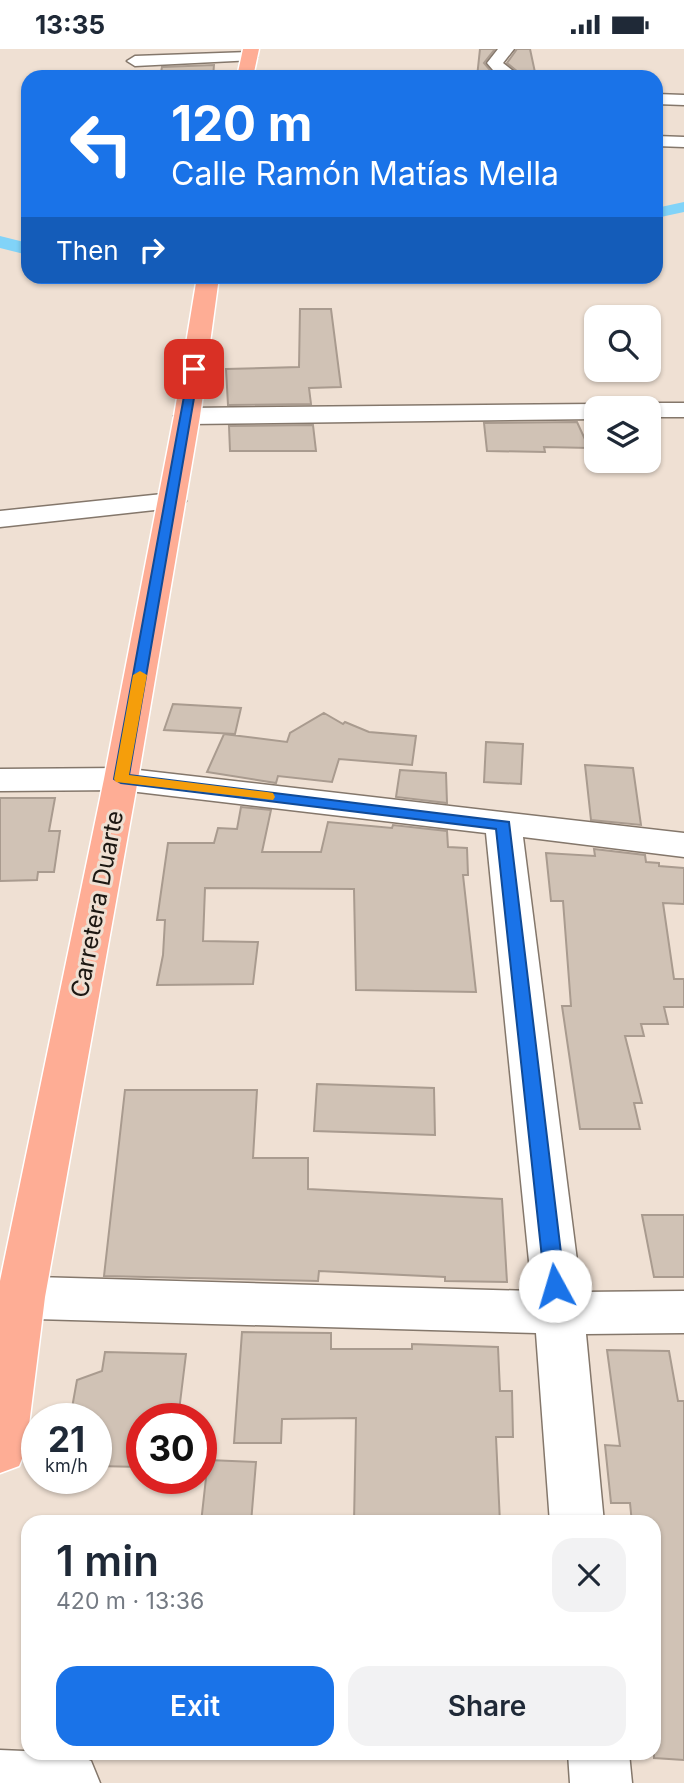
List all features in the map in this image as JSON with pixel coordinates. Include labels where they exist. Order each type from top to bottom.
[{"type":"main road","name":"Carretera Duarte","points":[[0,1449],[11,1297],[121,779],[187,416],[207,284]]},
{"type":"street","points":[[501,70],[495,63],[506,49]]},
{"type":"street","points":[[135,61],[250,53]]},
{"type":"street","points":[[663,99],[684,100]]},
{"type":"street","points":[[663,141],[684,142]]},
{"type":"street","points":[[661,410],[684,410]]},
{"type":"street","points":[[187,416],[584,411]]},
{"type":"street","points":[[0,519],[172,501]]},
{"type":"street","points":[[0,781],[121,779],[684,845]]},
{"type":"street","points":[[503,825],[559,1313],[577,1515]]},
{"type":"street","points":[[11,1297],[559,1313],[684,1311]]},
{"type":"street","points":[[599,1760],[601,1783]]},
{"type":"street","points":[[0,1781],[69,1783]]},
{"type":"building","points":[[480,49],[495,49],[484,63],[490,70],[478,70]]},
{"type":"building","points":[[517,49],[530,49],[534,70],[516,70],[507,63]]},
{"type":"building","points":[[214,65],[214,70],[161,70],[162,67]]},
{"type":"building","points":[[300,309],[331,309],[341,387],[309,388],[311,404],[228,405],[226,369],[299,367]]},
{"type":"building","points":[[577,422],[584,437],[584,448],[544,447],[545,452],[487,451],[484,423]]},
{"type":"building","points":[[313,425],[316,451],[230,451],[229,426]]},
{"type":"building","points":[[173,704],[241,708],[235,734],[164,730]]},
{"type":"building","points":[[324,713],[343,724],[345,722],[369,732],[416,736],[412,765],[339,759],[332,782],[278,776],[276,783],[207,772],[224,734],[287,742],[290,733]]},
{"type":"building","points":[[486,742],[523,744],[521,784],[484,782]]},
{"type":"building","points":[[585,765],[633,768],[641,825],[591,820]]},
{"type":"building","points":[[400,770],[446,773],[447,803],[396,797]]},
{"type":"building","points":[[0,798],[55,798],[49,831],[60,831],[54,872],[38,872],[37,880],[0,881]]},
{"type":"building","points":[[241,807],[271,810],[262,852],[321,852],[328,822],[447,831],[448,847],[467,848],[468,875],[463,875],[476,992],[356,990],[354,889],[205,888],[203,941],[258,942],[253,984],[157,985],[163,955],[165,920],[157,920],[168,843],[214,843],[218,828],[237,829]]},
{"type":"building","points":[[594,849],[645,855],[646,862],[684,868],[684,904],[663,903],[674,979],[684,979],[684,1007],[664,1007],[668,1024],[641,1024],[644,1036],[625,1036],[642,1103],[634,1103],[640,1129],[580,1129],[562,1006],[571,1006],[563,901],[551,901],[546,853],[595,856]]},
{"type":"building","points":[[317,1084],[434,1088],[435,1135],[314,1131]]},
{"type":"building","points":[[125,1090],[257,1090],[253,1158],[308,1158],[308,1189],[502,1199],[507,1282],[445,1281],[445,1277],[319,1271],[318,1281],[104,1276]]},
{"type":"building","points":[[642,1215],[684,1215],[684,1277],[654,1277]]},
{"type":"building","points":[[242,1332],[331,1333],[331,1349],[412,1349],[412,1344],[498,1347],[500,1391],[512,1391],[513,1437],[496,1437],[500,1515],[354,1515],[356,1418],[282,1419],[281,1443],[234,1443]]},
{"type":"building","points":[[607,1350],[669,1351],[678,1401],[684,1401],[684,1760],[661,1758],[661,1515],[631,1515],[630,1503],[611,1503],[605,1445],[620,1446]]},
{"type":"building","points":[[105,1352],[186,1354],[180,1403],[126,1403],[126,1467],[112,1466],[112,1403],[73,1403],[77,1380],[102,1371]]},
{"type":"building","points":[[217,1460],[256,1462],[252,1515],[202,1515],[204,1494],[217,1494]]},
{"type":"waterway","points":[[663,212],[684,207]]},
{"type":"waterway","points":[[0,242],[21,247]]},
{"type":"slow traffic","points":[[140,675],[121,779],[267,797]]},
{"type":"route","points":[[194,369],[121,779],[503,825],[555,1286]]}]
